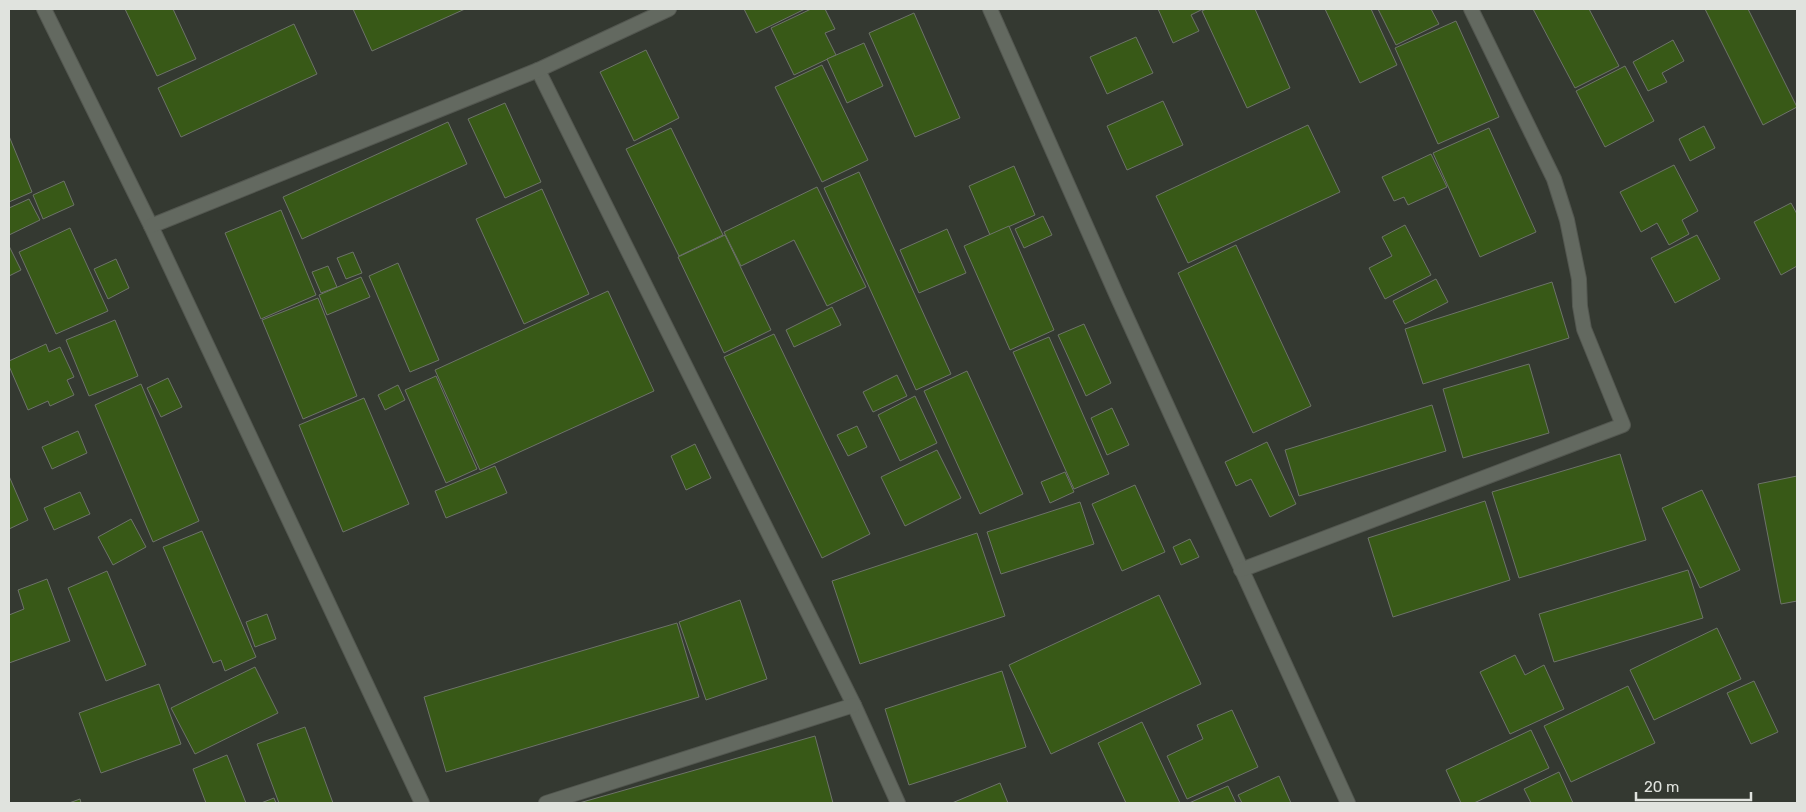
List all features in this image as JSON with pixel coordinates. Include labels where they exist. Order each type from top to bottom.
[{"type":"street","points":[[44,9],[151,226],[422,803]]},
{"type":"street","points":[[151,226],[538,70],[669,9]]},
{"type":"street","points":[[990,9],[1241,570],[1348,803]]},
{"type":"street","points":[[1241,570],[1623,425],[1584,329],[1580,306],[1579,279],[1567,220],[1554,179],[1472,9]]},
{"type":"street","points":[[538,70],[854,705],[898,803]]},
{"type":"street","points":[[546,803],[854,705]]},
{"type":"building","points":[[125,9],[173,9],[196,59],[157,76]]},
{"type":"building","points":[[353,9],[465,9],[372,51]]},
{"type":"building","points":[[744,9],[805,9],[756,33]]},
{"type":"building","points":[[811,9],[825,9],[835,29],[825,33],[836,55],[794,75],[771,28]]},
{"type":"building","points":[[1158,9],[1203,9],[1191,15],[1199,31],[1173,43]]},
{"type":"building","points":[[1206,9],[1255,9],[1290,88],[1247,108],[1202,11]]},
{"type":"building","points":[[1325,9],[1371,9],[1397,65],[1360,83]]},
{"type":"building","points":[[1378,9],[1431,9],[1439,24],[1396,45]]},
{"type":"building","points":[[1533,9],[1589,9],[1619,66],[1575,88]]},
{"type":"building","points":[[1705,9],[1748,9],[1797,107],[1763,125]]},
{"type":"building","points":[[914,13],[960,118],[915,137],[869,33]]},
{"type":"building","points":[[1456,21],[1499,117],[1438,144],[1395,48]]},
{"type":"building","points":[[294,24],[317,74],[181,137],[158,88]]},
{"type":"building","points":[[1136,37],[1153,73],[1107,94],[1090,57]]},
{"type":"building","points":[[1673,40],[1684,61],[1662,73],[1667,82],[1648,91],[1633,62]]},
{"type":"building","points":[[864,43],[883,86],[847,103],[827,59]]},
{"type":"building","points":[[646,50],[679,118],[634,141],[600,72]]},
{"type":"building","points":[[822,65],[868,160],[822,182],[775,87]]},
{"type":"building","points":[[1625,66],[1654,121],[1605,147],[1576,91]]},
{"type":"building","points":[[1163,101],[1183,145],[1127,170],[1107,126]]},
{"type":"building","points":[[505,103],[541,182],[505,198],[468,119]]},
{"type":"building","points":[[448,122],[467,164],[302,239],[283,197]]},
{"type":"building","points":[[1308,125],[1340,192],[1188,263],[1156,196]]},
{"type":"building","points":[[1704,126],[1715,148],[1690,161],[1679,139]]},
{"type":"building","points":[[671,128],[723,235],[679,256],[626,149]]},
{"type":"building","points":[[1489,128],[1536,232],[1480,257],[1433,153]]},
{"type":"building","points":[[9,136],[32,192],[9,202]]},
{"type":"building","points":[[1431,154],[1447,187],[1408,205],[1404,197],[1394,201],[1382,177]]},
{"type":"building","points":[[1674,165],[1698,211],[1682,220],[1689,234],[1669,245],[1657,223],[1641,232],[1620,192]]},
{"type":"building","points":[[1014,166],[1035,215],[990,235],[969,186]]},
{"type":"building","points":[[859,172],[951,374],[916,390],[824,188]]},
{"type":"building","points":[[64,181],[74,205],[43,219],[33,195]]},
{"type":"building","points":[[817,187],[866,287],[827,306],[794,240],[741,266],[724,232]]},
{"type":"building","points":[[542,189],[589,294],[524,324],[476,219]]},
{"type":"building","points":[[29,199],[40,220],[9,235],[9,208]]},
{"type":"building","points":[[1791,203],[1797,214],[1797,266],[1781,275],[1754,222]]},
{"type":"building","points":[[281,210],[316,295],[261,319],[225,233]]},
{"type":"building","points":[[1043,216],[1052,235],[1024,248],[1015,229]]},
{"type":"building","points":[[1405,225],[1431,275],[1385,299],[1369,268],[1392,256],[1382,237]]},
{"type":"building","points":[[1009,226],[1054,330],[1010,350],[964,246]]},
{"type":"building","points":[[70,228],[108,311],[56,334],[19,252]]},
{"type":"building","points":[[947,229],[966,273],[919,293],[900,250]]},
{"type":"building","points":[[725,235],[771,330],[724,353],[678,257]]},
{"type":"building","points":[[1697,235],[1720,279],[1675,303],[1651,258]]},
{"type":"building","points":[[1236,245],[1311,406],[1253,433],[1178,273]]},
{"type":"building","points":[[9,246],[21,270],[9,276]]},
{"type":"building","points":[[353,252],[362,273],[346,279],[337,258]]},
{"type":"building","points":[[116,259],[129,288],[108,299],[94,269]]},
{"type":"building","points":[[398,263],[439,360],[410,372],[369,276]]},
{"type":"building","points":[[328,266],[337,287],[321,293],[312,272]]},
{"type":"building","points":[[361,277],[370,297],[327,315],[319,295]]},
{"type":"building","points":[[1436,279],[1448,302],[1405,324],[1393,301]]},
{"type":"building","points":[[1552,282],[1569,338],[1423,384],[1405,329]]},
{"type":"building","points":[[608,291],[654,391],[480,470],[435,370]]},
{"type":"building","points":[[318,298],[357,396],[303,419],[262,320]]},
{"type":"building","points":[[832,307],[841,325],[794,347],[786,330]]},
{"type":"building","points":[[115,320],[138,376],[89,396],[66,340]]},
{"type":"building","points":[[1084,324],[1111,383],[1086,396],[1058,335]]},
{"type":"building","points":[[774,334],[870,534],[822,558],[724,357]]},
{"type":"building","points":[[1049,337],[1109,474],[1074,489],[1013,352]]},
{"type":"building","points":[[46,344],[49,352],[60,347],[74,377],[67,380],[74,395],[50,406],[48,401],[28,410],[9,366],[9,361]]},
{"type":"building","points":[[1529,364],[1549,433],[1463,458],[1443,389]]},
{"type":"building","points":[[967,371],[1023,494],[980,514],[924,391]]},
{"type":"building","points":[[897,375],[907,396],[873,412],[863,392]]},
{"type":"building","points":[[436,376],[477,469],[446,483],[405,390]]},
{"type":"building","points":[[168,378],[182,407],[161,417],[147,388]]},
{"type":"building","points":[[141,384],[199,521],[153,542],[95,405]]},
{"type":"building","points":[[398,385],[405,400],[385,410],[378,395]]},
{"type":"building","points":[[915,396],[937,443],[900,461],[878,415]]},
{"type":"building","points":[[364,398],[409,504],[343,532],[299,425]]},
{"type":"building","points":[[1432,405],[1446,451],[1299,496],[1285,450]]},
{"type":"building","points":[[1112,408],[1129,445],[1107,455],[1091,418]]},
{"type":"building","points":[[857,426],[867,447],[848,456],[837,435]]},
{"type":"building","points":[[78,431],[87,453],[52,469],[42,447]]},
{"type":"building","points":[[1267,442],[1296,504],[1270,517],[1251,479],[1236,486],[1225,462]]},
{"type":"building","points":[[695,444],[711,478],[686,490],[671,456]]},
{"type":"building","points":[[937,450],[961,498],[905,526],[881,477]]},
{"type":"building","points":[[1620,454],[1646,540],[1519,578],[1492,492]]},
{"type":"building","points":[[495,466],[507,493],[446,518],[435,491]]},
{"type":"building","points":[[1065,472],[1074,492],[1050,503],[1041,482]]},
{"type":"building","points":[[9,476],[28,520],[9,529]]},
{"type":"building","points":[[1797,476],[1797,601],[1781,604],[1758,484]]},
{"type":"building","points":[[1135,485],[1165,552],[1122,571],[1092,504]]},
{"type":"building","points":[[1702,490],[1740,570],[1700,588],[1662,508]]},
{"type":"building","points":[[80,492],[90,514],[54,530],[44,508]]},
{"type":"building","points":[[1485,501],[1510,580],[1393,617],[1368,538]]},
{"type":"building","points":[[1080,502],[1094,544],[1001,574],[987,532]]},
{"type":"building","points":[[131,519],[146,547],[113,565],[98,537]]},
{"type":"building","points":[[202,531],[256,657],[225,671],[221,660],[213,663],[163,547]]},
{"type":"building","points":[[977,533],[1005,616],[860,664],[832,581]]},
{"type":"building","points":[[1190,539],[1199,557],[1181,565],[1173,547]]},
{"type":"building","points":[[1688,570],[1703,618],[1554,662],[1539,614]]},
{"type":"building","points":[[107,571],[146,665],[106,681],[68,588]]},
{"type":"building","points":[[47,579],[70,641],[9,663],[9,615],[24,609],[18,590]]},
{"type":"building","points":[[1159,595],[1201,684],[1051,754],[1009,665]]},
{"type":"building","points":[[740,600],[767,679],[706,700],[679,622]]},
{"type":"building","points":[[267,614],[276,639],[255,647],[246,622]]},
{"type":"building","points":[[677,623],[699,697],[446,772],[424,697]]},
{"type":"building","points":[[1717,628],[1741,679],[1654,720],[1630,670]]},
{"type":"building","points":[[1515,655],[1525,675],[1544,665],[1564,709],[1510,734],[1480,672]]},
{"type":"building","points":[[255,667],[278,713],[195,754],[171,708]]},
{"type":"building","points":[[1002,671],[1026,747],[909,785],[885,709]]},
{"type":"building","points":[[1754,681],[1778,732],[1751,744],[1727,693]]},
{"type":"building","points":[[159,684],[181,744],[101,773],[79,713]]},
{"type":"building","points":[[1628,686],[1655,743],[1571,782],[1544,726]]},
{"type":"building","points":[[1232,710],[1258,767],[1187,799],[1167,756],[1203,739],[1197,725]]},
{"type":"building","points":[[1142,722],[1180,803],[1126,803],[1098,743]]},
{"type":"building","points":[[305,727],[333,803],[279,803],[257,744]]},
{"type":"building","points":[[1531,730],[1549,768],[1474,803],[1461,803],[1446,770]]},
{"type":"building","points":[[815,736],[833,803],[579,803]]},
{"type":"building","points":[[227,755],[246,803],[206,803],[193,769]]},
{"type":"building","points":[[1559,772],[1573,803],[1531,803],[1524,789]]},
{"type":"building","points":[[1279,776],[1291,803],[1242,803],[1238,795]]},
{"type":"building","points":[[1000,783],[1008,803],[952,803]]},
{"type":"building","points":[[1228,786],[1236,803],[1189,803]]},
{"type":"building","points":[[274,798],[276,803],[261,803]]},
{"type":"building","points":[[80,799],[81,803],[69,803]]}]
